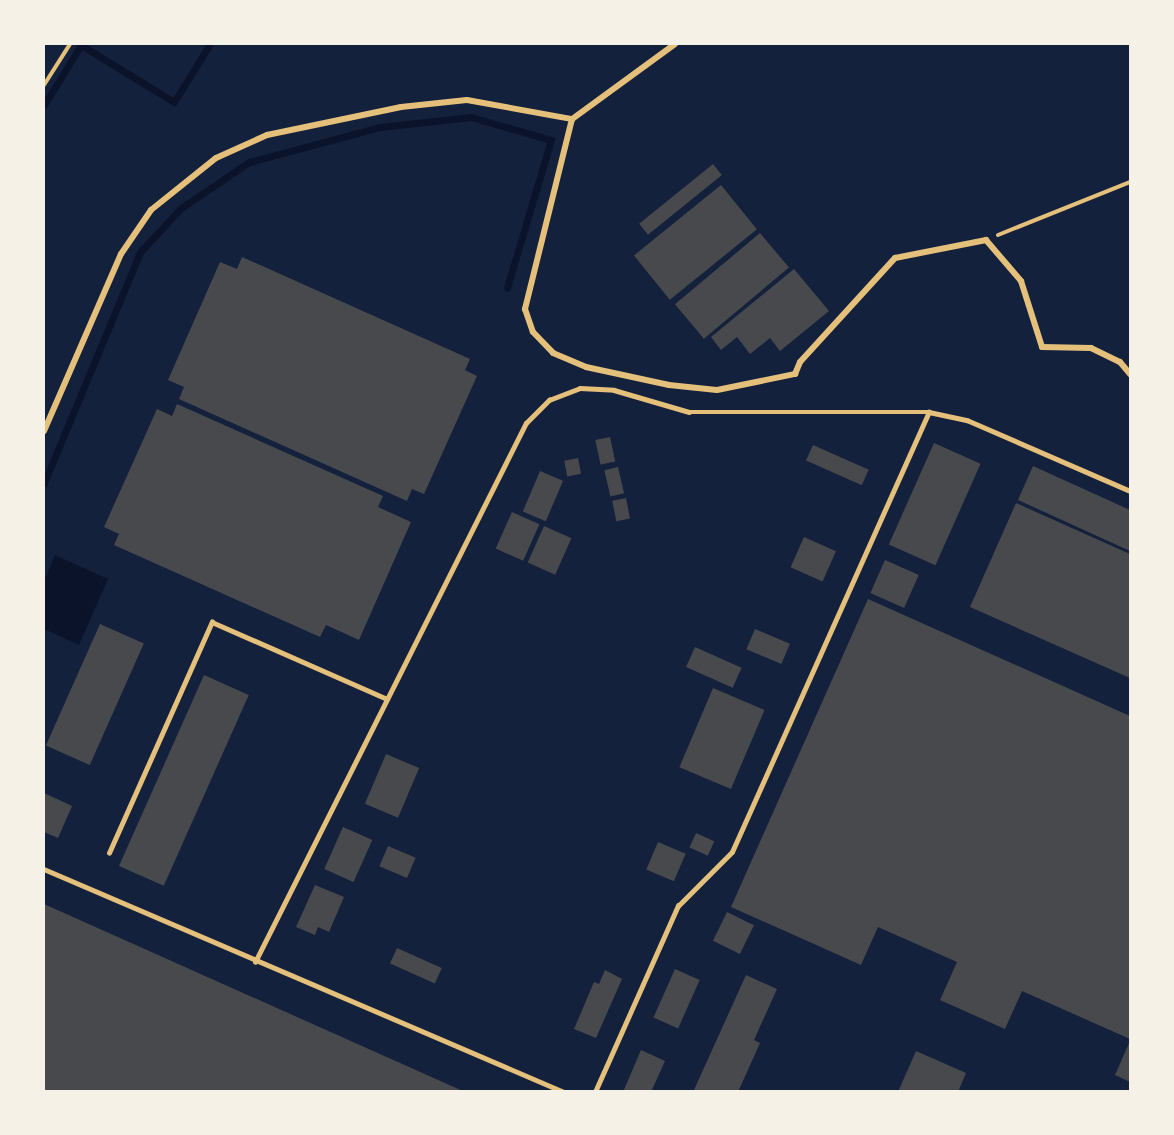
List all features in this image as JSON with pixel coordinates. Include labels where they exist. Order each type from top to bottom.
[{"type":"street","points":[[675,44],[573,119],[525,309],[534,332],[553,353],[586,367],[669,385],[717,390],[795,374],[800,362],[895,258],[986,240],[1022,281],[1042,347],[1091,348],[1120,362],[1131,374]]},
{"type":"street","points":[[44,431],[121,254],[151,210],[216,158],[267,135],[401,107],[467,100],[573,119]]},
{"type":"lane","points":[[255,962],[526,423],[549,400],[580,388],[614,390],[689,412],[929,412],[967,420],[1131,490]]},
{"type":"lane","points":[[595,1092],[678,906],[732,852],[929,412]]},
{"type":"lane","points":[[109,854],[212,622],[387,699]]},
{"type":"lane","points":[[44,869],[255,962],[564,1092]]},
{"type":"path","points":[[44,85],[70,44]]},
{"type":"path","points":[[986,240],[1131,182]]},
{"type":"water","points":[[55,555],[108,579],[79,645],[44,629],[44,581]]},
{"type":"building","points":[[713,164],[722,175],[648,235],[639,224]]},
{"type":"building","points":[[721,185],[757,229],[670,300],[634,255]]},
{"type":"building","points":[[760,233],[789,267],[704,339],[675,304]]},
{"type":"building","points":[[242,257],[470,359],[465,370],[477,376],[424,494],[412,489],[407,501],[179,399],[184,387],[168,380],[220,262],[237,269]]},
{"type":"building","points":[[794,269],[829,311],[780,351],[770,338],[750,354],[737,337],[721,350],[711,337]]},
{"type":"building","points":[[177,404],[383,496],[378,507],[411,522],[359,640],[326,625],[320,637],[114,545],[119,534],[104,527],[157,409],[172,416]]},
{"type":"building","points":[[610,437],[615,461],[601,465],[595,440]]},
{"type":"building","points":[[934,443],[981,464],[935,565],[889,544]]},
{"type":"building","points":[[813,445],[869,470],[862,485],[806,461]]},
{"type":"building","points":[[578,458],[581,474],[567,476],[564,461]]},
{"type":"building","points":[[1033,466],[1130,510],[1130,551],[1018,500]]},
{"type":"building","points":[[618,467],[624,493],[610,496],[604,470]]},
{"type":"building","points":[[540,471],[563,481],[546,521],[523,512]]},
{"type":"building","points":[[626,498],[630,519],[616,521],[612,501]]},
{"type":"building","points":[[1016,503],[1130,554],[1130,678],[970,607]]},
{"type":"building","points":[[512,512],[539,524],[523,561],[496,549]]},
{"type":"building","points":[[544,526],[571,538],[555,575],[528,563]]},
{"type":"building","points":[[804,537],[836,551],[823,581],[791,567]]},
{"type":"building","points":[[885,560],[919,575],[904,608],[870,593]]},
{"type":"building","points":[[868,599],[1130,716],[1130,1039],[1022,991],[1005,1029],[940,1000],[957,962],[878,927],[861,965],[731,907]]},
{"type":"building","points":[[100,624],[144,644],[90,765],[46,746]]},
{"type":"building","points":[[755,629],[790,644],[781,664],[746,649]]},
{"type":"building","points":[[695,647],[742,668],[733,688],[686,667]]},
{"type":"building","points":[[204,675],[249,695],[164,886],[119,866]]},
{"type":"building","points":[[713,688],[765,710],[731,789],[679,767]]},
{"type":"building","points":[[386,754],[419,768],[398,818],[365,804]]},
{"type":"building","points":[[44,793],[72,806],[58,838],[44,832]]},
{"type":"building","points":[[343,827],[372,840],[354,882],[324,869]]},
{"type":"building","points":[[696,833],[714,841],[708,856],[689,848]]},
{"type":"building","points":[[658,842],[686,854],[674,881],[646,870]]},
{"type":"building","points":[[388,846],[416,858],[407,878],[379,866]]},
{"type":"building","points":[[315,885],[344,897],[329,932],[318,927],[315,935],[296,927]]},
{"type":"building","points":[[44,904],[465,1092],[44,1092]]},
{"type":"building","points":[[727,912],[754,925],[740,954],[713,941]]},
{"type":"building","points":[[397,948],[442,968],[435,983],[390,964]]},
{"type":"building","points":[[675,969],[700,980],[678,1028],[653,1017]]},
{"type":"building","points":[[605,970],[622,979],[596,1038],[574,1029],[594,982],[599,984]]},
{"type":"building","points":[[746,975],[777,989],[754,1040],[760,1043],[738,1092],[698,1092],[694,1090]]},
{"type":"building","points":[[1130,1041],[1130,1082],[1115,1075]]},
{"type":"building","points":[[641,1050],[665,1061],[651,1092],[623,1092]]},
{"type":"building","points":[[916,1051],[966,1073],[958,1092],[898,1092]]},
{"type":"waterway","points":[[44,105],[81,45],[174,102],[210,44]]},
{"type":"waterway","points":[[44,483],[140,252],[181,208],[249,162],[380,127],[471,117],[551,140],[507,288]]}]
